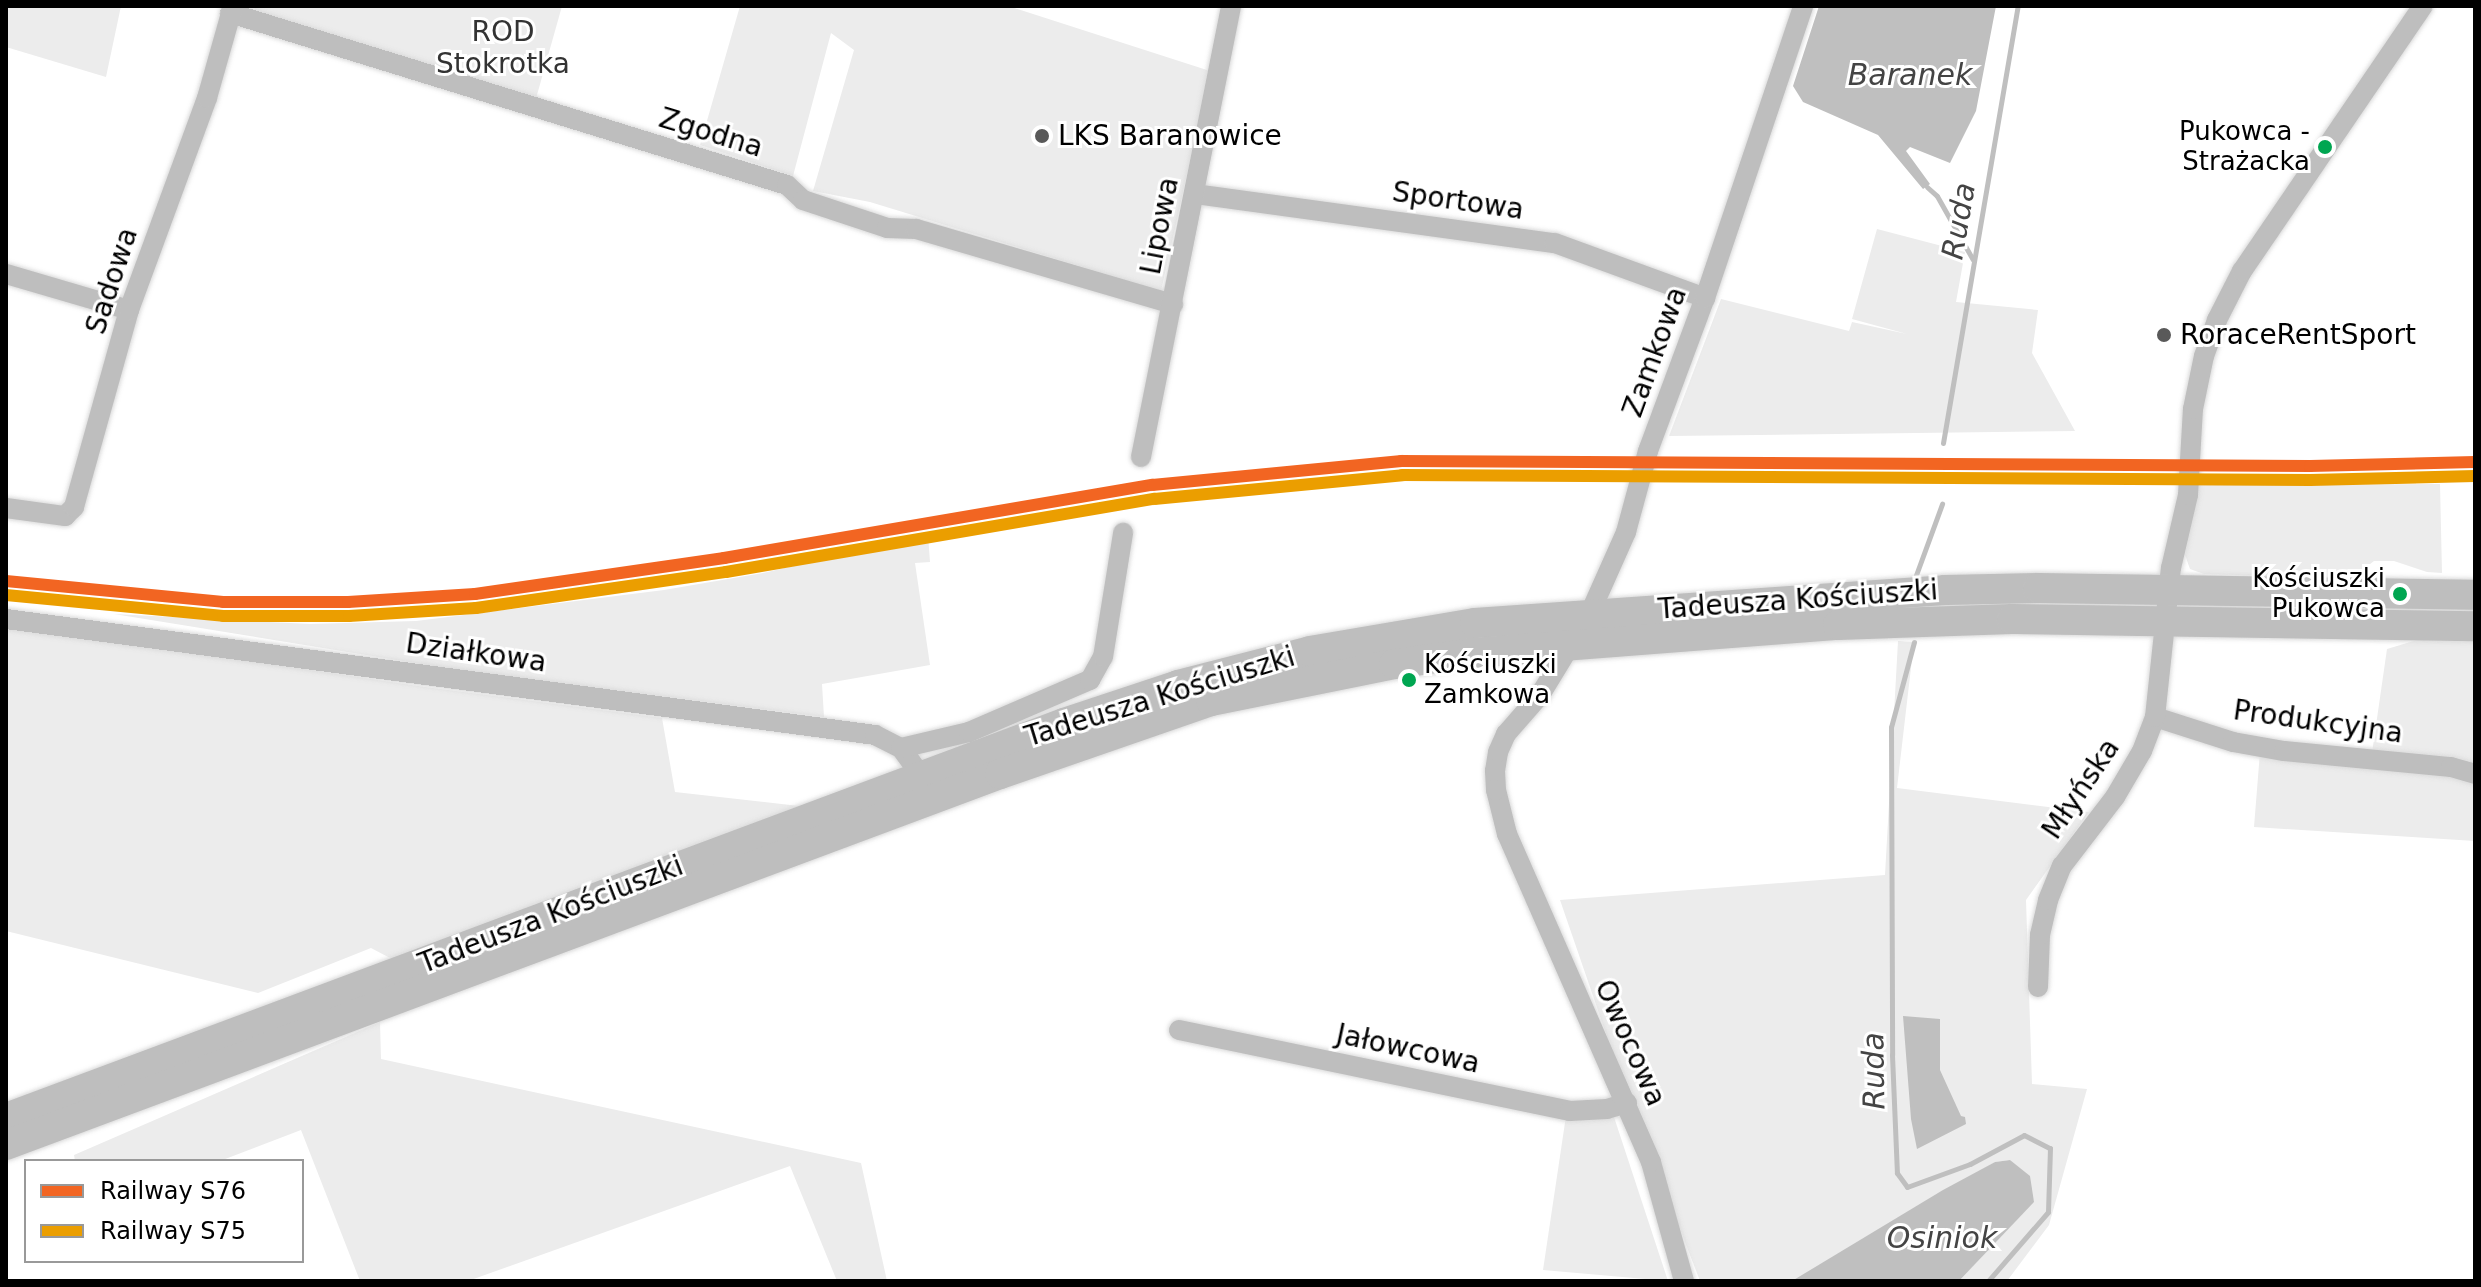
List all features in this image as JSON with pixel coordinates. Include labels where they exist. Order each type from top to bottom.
[{"type":"main road","name":"Tadeusza Kościuszki","points":[[6,1118],[1078,719],[1258,663],[1389,635],[1590,613],[1945,590],[2475,595]]},
{"type":"main road","name":"Tadeusza Kościuszki","points":[[6,1145],[1182,710],[1394,664],[1472,653],[1893,622],[2168,621],[2475,626]]},
{"type":"street","name":"Lipowa","points":[[1141,457],[1231,6]]},
{"type":"street","name":"Zamkowa","points":[[1507,834],[1496,790],[1498,752],[1506,734],[1540,695],[1590,613],[1626,532],[1648,451],[1705,298],[1803,6]]},
{"type":"street","name":"Młyńska","points":[[2038,987],[2040,935],[2048,900],[2062,866],[2115,797],[2142,751],[2155,717],[2168,621],[2169,590],[2188,495],[2193,409],[2204,356],[2217,320],[2250,259],[2423,6]]},
{"type":"street","name":"Zgodna","points":[[231,10],[787,185],[803,200],[887,228],[916,229],[1173,304]]},
{"type":"street","name":"Sadowa","points":[[6,508],[65,516],[74,507],[129,310],[207,98],[231,10]]},
{"type":"street","name":"Sportowa","points":[[1195,194],[1555,243],[1705,298]]},
{"type":"street","points":[[6,274],[129,310]]},
{"type":"street","points":[[921,776],[901,748],[969,732],[1090,680],[1103,657],[1123,533]]},
{"type":"street","name":"Działkowa","points":[[6,619],[842,729],[875,735],[901,748]]},
{"type":"street","name":"Produkcyjna","points":[[2155,717],[2233,742],[2284,751],[2451,767],[2475,774]]},
{"type":"street","name":"Owocowa","points":[[1507,834],[1627,1103],[1656,1176],[1684,1281]]},
{"type":"street","name":"Jałowcowa","points":[[1179,1030],[1570,1111],[1607,1109],[1627,1103]]},
{"type":"green space","points":[[6,6],[121,6],[106,77],[6,47]]},
{"type":"green space","name":"ROD Stokrotka","points":[[252,6],[562,6],[535,102],[261,16]]},
{"type":"green space","name":"LKS Baranowice","points":[[740,6],[1008,6],[1210,71],[1161,291],[870,202],[813,191],[854,50],[831,33],[793,176],[700,145]]},
{"type":"green space","points":[[1877,229],[1965,252],[1956,302],[2038,310],[2032,353],[2075,431],[1669,436],[1721,299],[1849,331],[1852,322],[1907,334],[1852,319]]},
{"type":"green space","points":[[2440,484],[2442,573],[2427,572],[2394,561],[2374,561],[2361,571],[2334,578],[2204,574],[2190,569],[2185,555],[2197,485]]},
{"type":"green space","points":[[928,535],[930,562],[915,563],[930,665],[822,684],[824,717],[452,669],[114,614],[310,624],[416,621],[664,590],[763,573]]},
{"type":"green space","points":[[6,625],[425,687],[662,718],[675,792],[799,806],[392,959],[371,948],[258,993],[6,931]]},
{"type":"green space","points":[[2417,640],[2475,640],[2475,841],[2254,827],[2260,752],[2372,753],[2387,649]]},
{"type":"green space","points":[[1898,641],[1914,642],[1897,788],[2089,812],[2026,900],[2032,1084],[2087,1089],[2049,1225],[2007,1281],[1959,1281],[2034,1201],[2010,1160],[1995,1162],[1796,1281],[1700,1281],[1613,1054],[1560,900],[1885,875]]},
{"type":"green space","points":[[380,1022],[381,1059],[861,1163],[887,1281],[837,1281],[790,1166],[468,1281],[360,1281],[301,1130],[225,1159],[75,1159],[74,1155]]},
{"type":"green space","points":[[1566,1116],[1614,1117],[1668,1281],[1543,1270]]},
{"type":"water","name":"Baranek","points":[[1819,6],[1996,6],[1976,111],[1950,163],[1910,147],[1906,151],[1930,184],[1923,189],[1878,135],[1803,102],[1793,86]]},
{"type":"water","points":[[1903,1016],[1940,1019],[1940,1070],[1966,1124],[1917,1149],[1911,1119]]},
{"type":"water","name":"Osiniok","points":[[2010,1160],[2030,1176],[2034,1202],[1959,1281],[1792,1281],[1943,1190],[1995,1162]]},
{"type":"waterway","name":"Ruda","points":[[1943,443],[2018,6]]},
{"type":"waterway","points":[[1927,187],[1937,196],[1973,260]]},
{"type":"waterway","name":"Ruda","points":[[1916,575],[1942,504]]},
{"type":"waterway","name":"Ruda","points":[[1914,642],[1891,727],[1892,1055],[1897,1173],[1907,1187],[1970,1164],[2024,1135],[2050,1148],[2048,1212],[1988,1281]]},
{"type":"rail line","name":"S76","points":[[6,581],[223,602],[348,602],[475,594],[724,558],[1153,485],[1401,461],[2310,466],[2475,462]]},
{"type":"rail line","name":"S75","points":[[6,595],[223,616],[349,616],[476,608],[726,572],[1155,499],[1402,475],[2310,480],[2475,476]]},
{"type":"place","name":"LKS Baranowice","points":[[1042,136]]},
{"type":"place","name":"Pukowca - Strażacka","points":[[2325,147]]},
{"type":"place","name":"RoraceRentSport","points":[[2164,335]]},
{"type":"place","name":"Kościuszki Pukowca","points":[[2400,594]]},
{"type":"place","name":"Kościuszki Zamkowa","points":[[1409,680]]}]
